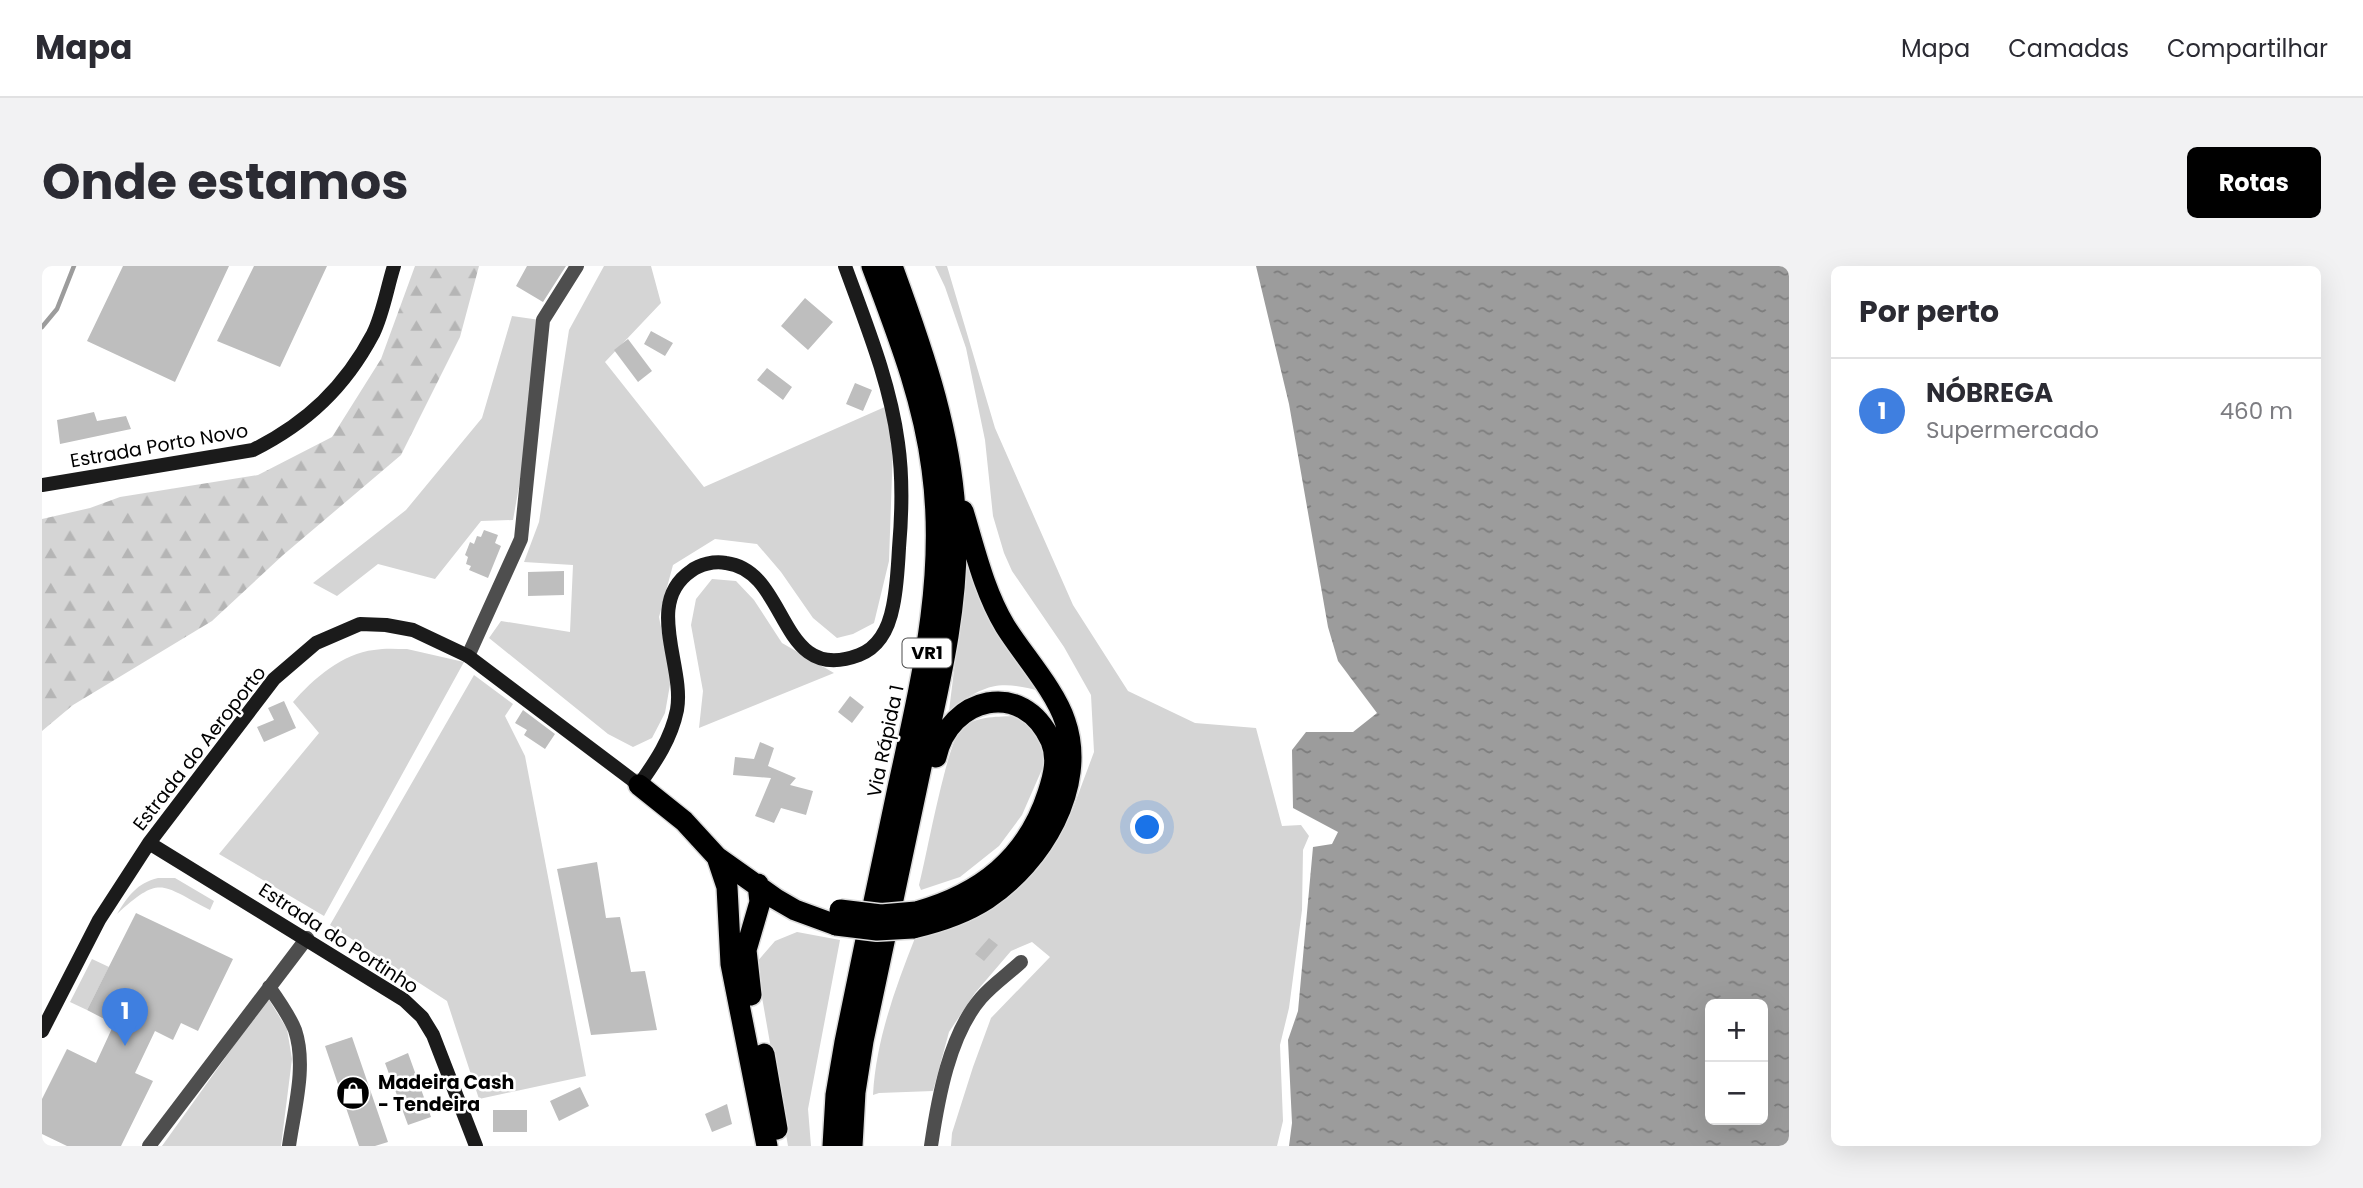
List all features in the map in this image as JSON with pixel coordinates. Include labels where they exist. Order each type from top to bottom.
[{"type":"highway","name":"Via Rápida 1","points":[[833,1146],[836,1095],[845,1042],[927,652],[937,559],[932,468],[922,414],[906,356],[872,266]]},
{"type":"highway","name":"VR1","points":[[852,1146],[855,1092],[863,1041],[946,651],[956,559],[950,467],[940,410],[892,266]]},
{"type":"highway","points":[[914,920],[951,918],[996,892],[1021,870],[1044,840],[1057,817],[1071,761],[1070,738],[1065,719],[1004,625],[986,584],[950,467]]},
{"type":"highway","points":[[748,937],[769,917],[795,910],[838,917],[877,930],[914,920],[987,881],[1006,864],[1035,825],[1052,782],[1054,751],[1040,724],[1016,705],[998,701],[975,706],[945,730],[939,742],[922,817],[892,904]]},
{"type":"highway","points":[[639,785],[684,821],[717,857],[838,917]]},
{"type":"highway","points":[[684,821],[726,845],[795,910]]},
{"type":"highway","points":[[717,857],[727,887],[731,964],[767,1146]]},
{"type":"highway","points":[[730,921],[744,897],[761,880]]},
{"type":"highway","points":[[761,880],[760,902],[746,950],[748,979],[780,1146]]},
{"type":"main road","name":"Estrada Porto Novo","points":[[42,485],[253,450],[284,435],[321,406],[346,374],[373,332],[394,266]]},
{"type":"main road","points":[[639,785],[660,756],[677,708],[678,685],[667,618],[668,604],[674,590],[691,570],[719,562],[731,563],[747,570],[763,584],[798,644],[819,657],[838,661],[867,652],[886,631],[894,605],[902,504],[898,442],[881,365],[845,266]]},
{"type":"main road","name":"Estrada do Aeroporto","points":[[42,1031],[99,920],[149,843],[274,679],[316,643],[360,625],[413,629],[468,656],[639,785]]},
{"type":"main road","name":"Estrada do Portinho","points":[[149,843],[404,1000],[422,1017],[433,1035],[476,1146]]},
{"type":"street","points":[[468,656],[521,539],[543,320],[577,266]]},
{"type":"street","points":[[149,1146],[307,938]]},
{"type":"street","points":[[932,1146],[955,1041],[966,1018],[982,997],[1021,962]]},
{"type":"street","points":[[270,987],[287,1013],[299,1048],[299,1076],[289,1146]]},
{"type":"green space","points":[[415,266],[479,266],[460,337],[401,455],[282,556],[212,621],[73,705],[42,731],[42,519],[90,508],[120,497],[258,475],[332,437],[381,359]]},
{"type":"green space","points":[[604,266],[651,266],[661,303],[605,362],[704,487],[887,406],[893,446],[889,561],[874,623],[853,634],[837,638],[813,618],[781,572],[757,544],[715,539],[673,565],[659,617],[671,679],[665,713],[652,738],[633,747],[608,734],[489,638],[501,621],[570,632],[573,565],[524,562],[539,522],[569,330]]},
{"type":"green space","points":[[935,266],[947,266],[995,428],[1073,605],[1128,691],[1195,723],[1256,728],[1282,826],[1301,825],[1309,836],[1303,850],[1302,910],[1289,1008],[1280,1045],[1283,1121],[1277,1146],[951,1146],[952,1133],[991,1018],[1050,957],[1032,942],[1011,951],[975,993],[949,1032],[933,1091],[873,1095],[882,1035],[915,938],[927,936],[960,919],[1038,860],[1072,811],[1094,752],[1091,695],[1064,647],[1012,571],[1004,553],[993,516],[985,440],[966,348]]},
{"type":"green space","points":[[512,316],[540,320],[531,419],[513,520],[481,521],[435,579],[378,564],[337,596],[313,583],[406,510],[482,418]]},
{"type":"green space","points":[[968,557],[1044,692],[1015,686],[994,686],[973,695],[949,711]]},
{"type":"green space","points":[[712,579],[736,581],[754,600],[782,643],[834,673],[699,728],[703,691],[691,625],[696,599]]},
{"type":"green space","points":[[378,649],[407,649],[464,662],[324,916],[219,854],[319,733],[293,702],[301,693],[329,668],[351,656]]},
{"type":"green space","points":[[474,675],[513,704],[505,716],[525,756],[586,1076],[479,1099],[447,1001],[330,925]]},
{"type":"green space","points":[[1012,716],[1035,726],[1044,742],[1043,767],[1022,815],[999,846],[960,877],[921,890],[919,885],[937,802],[955,738],[961,729],[972,722]]},
{"type":"green space","points":[[158,878],[175,878],[214,901],[210,910],[181,894],[162,888],[143,893],[117,914],[134,891],[144,883]]},
{"type":"green space","points":[[797,932],[840,940],[808,1109],[811,1146],[788,1146],[756,963],[775,941]]},
{"type":"green space","points":[[92,959],[109,967],[87,1010],[70,1002]]},
{"type":"green space","points":[[268,998],[287,1029],[292,1059],[281,1146],[162,1146]]},
{"type":"water","points":[[1256,266],[1789,266],[1789,1146],[1289,1146],[1292,1123],[1288,1040],[1298,1011],[1313,847],[1332,844],[1338,832],[1293,808],[1292,750],[1306,732],[1353,732],[1377,713],[1338,661],[1328,627],[1289,404]]},
{"type":"building","points":[[123,266],[229,266],[175,382],[87,341]]},
{"type":"building","points":[[254,266],[327,266],[280,367],[217,341]]},
{"type":"building","points":[[527,266],[566,266],[543,302],[516,286]]},
{"type":"building","points":[[805,298],[833,322],[808,350],[781,326]]},
{"type":"building","points":[[651,331],[673,343],[665,356],[644,344]]},
{"type":"building","points":[[628,339],[652,371],[638,382],[614,350]]},
{"type":"building","points":[[767,368],[792,387],[783,400],[757,380]]},
{"type":"building","points":[[855,383],[872,390],[863,411],[846,404]]},
{"type":"building","points":[[94,412],[97,421],[126,416],[131,429],[60,444],[57,420]]},
{"type":"building","points":[[484,530],[498,535],[495,543],[501,546],[488,578],[469,570],[471,566],[466,564],[468,557],[465,555],[470,542],[474,544],[477,536],[481,537]]},
{"type":"building","points":[[564,571],[564,595],[528,596],[528,572]]},
{"type":"building","points":[[850,696],[864,707],[852,723],[838,712]]},
{"type":"building","points":[[284,701],[296,728],[264,742],[257,727],[274,720],[268,708]]},
{"type":"building","points":[[523,710],[555,734],[545,749],[524,735],[527,730],[515,723]]},
{"type":"building","points":[[760,742],[774,748],[768,766],[796,778],[790,785],[813,791],[806,815],[781,808],[774,823],[755,816],[771,778],[733,775],[735,757],[754,759]]},
{"type":"building","points":[[597,862],[606,918],[620,917],[631,972],[645,971],[657,1030],[591,1035],[557,869]]},
{"type":"building","points":[[136,913],[233,959],[198,1031],[181,1023],[173,1040],[155,1031],[135,1073],[153,1081],[121,1146],[67,1146],[42,1134],[42,1099],[67,1049],[96,1063],[114,1024],[87,1010]]},
{"type":"building","points":[[989,938],[998,945],[984,961],[975,954]]},
{"type":"building","points":[[352,1037],[388,1142],[375,1146],[359,1146],[325,1046]]},
{"type":"building","points":[[408,1053],[431,1117],[408,1125],[385,1063]]},
{"type":"building","points":[[580,1087],[589,1106],[559,1121],[550,1101]]},
{"type":"building","points":[[727,1104],[732,1124],[712,1132],[705,1114]]},
{"type":"building","points":[[493,1110],[527,1110],[527,1132],[493,1132]]},
{"type":"waterway","points":[[42,327],[57,309],[74,266]]},
{"type":"place","name":"NÓBREGA","points":[[125,1046]]},
{"type":"place","name":"Madeira Cash - Tendeira","points":[[353,1093]]}]
